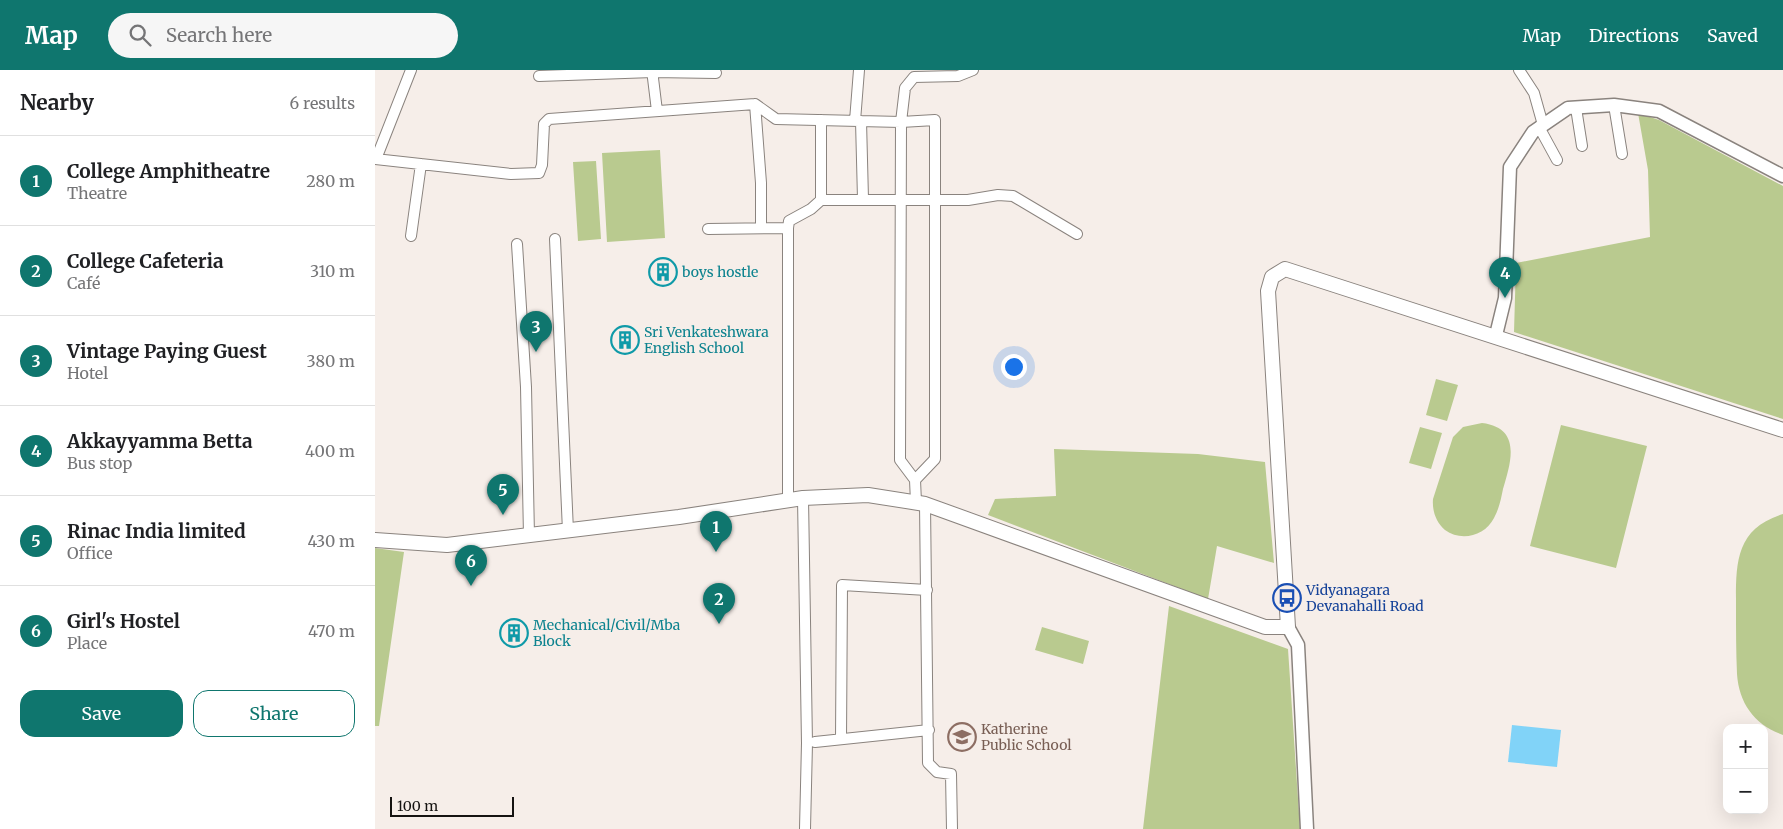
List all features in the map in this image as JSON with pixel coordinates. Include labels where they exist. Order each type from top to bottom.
[{"type":"main road","points":[[375,540],[447,545],[568,531],[803,498],[868,495],[920,503],[1265,627],[1288,627],[1268,291],[1272,277],[1285,269],[1783,430]]},
{"type":"street","points":[[411,70],[375,159],[511,174],[539,173],[542,165],[544,124],[549,120],[755,104],[776,119],[901,122],[935,120],[935,459],[915,480]]},
{"type":"street","points":[[859,70],[858,121],[863,199]]},
{"type":"street","points":[[952,829],[951,775],[937,772],[928,763],[927,590],[920,503],[915,480],[899,460],[901,122],[905,88],[914,77],[958,76],[973,70]]},
{"type":"street","points":[[1519,70],[1534,93],[1541,126],[1557,160]]},
{"type":"street","points":[[652,71],[657,111]]},
{"type":"street","points":[[539,76],[652,71],[716,72]]},
{"type":"street","points":[[755,104],[761,183],[761,228]]},
{"type":"street","points":[[1496,336],[1505,298],[1510,167],[1533,132],[1568,108],[1614,105],[1659,111],[1783,176]]},
{"type":"street","points":[[1614,105],[1623,154]]},
{"type":"street","points":[[1576,108],[1582,146]]},
{"type":"street","points":[[821,120],[821,200]]},
{"type":"street","points":[[411,236],[421,164]]},
{"type":"street","points":[[787,500],[789,221],[811,209],[821,200],[968,200],[998,195],[1013,196],[1077,234]]},
{"type":"street","points":[[708,229],[788,228]]},
{"type":"street","points":[[555,239],[568,531]]},
{"type":"street","points":[[517,244],[526,387],[529,536]]},
{"type":"street","points":[[803,498],[807,743],[805,829]]},
{"type":"street","points":[[841,739],[842,585],[927,590]]},
{"type":"street","points":[[1288,627],[1298,645],[1307,829]]},
{"type":"street","points":[[815,742],[929,730]]},
{"type":"green space","points":[[1638,113],[1659,120],[1783,186],[1783,419],[1514,332],[1516,263],[1650,237],[1648,170]]},
{"type":"green space","points":[[660,150],[665,238],[607,242],[602,153]]},
{"type":"green space","points":[[596,161],[601,239],[578,241],[573,162]]},
{"type":"green space","points":[[1436,379],[1458,385],[1447,421],[1426,415]]},
{"type":"green space","points":[[1482,423],[1495,426],[1508,439],[1510,448],[1509,468],[1499,508],[1490,524],[1479,533],[1458,536],[1445,530],[1439,523],[1433,508],[1433,499],[1453,437],[1463,427]]},
{"type":"green space","points":[[1561,425],[1647,446],[1616,568],[1530,546]]},
{"type":"green space","points":[[1420,427],[1442,433],[1431,469],[1409,463]]},
{"type":"green space","points":[[1054,449],[1198,454],[1265,462],[1274,563],[1217,546],[1208,599],[988,515],[995,499],[1056,496]]},
{"type":"green space","points":[[1783,514],[1783,735],[1768,728],[1768,724],[1763,724],[1750,712],[1741,695],[1737,674],[1736,577],[1738,563],[1741,550],[1747,539],[1755,529]]},
{"type":"green space","points":[[375,548],[404,552],[379,726],[375,726]]},
{"type":"green space","points":[[1169,606],[1288,649],[1300,829],[1143,829]]},
{"type":"green space","points":[[1042,627],[1089,641],[1083,664],[1035,650]]},
{"type":"water","points":[[1512,725],[1561,730],[1557,767],[1508,762]]},
{"type":"place","name":"boys hostle","points":[[663,272]]},
{"type":"place","name":"Akkayyamma Betta","points":[[1505,298]]},
{"type":"place","name":"Sri Venkateshwara English School","points":[[625,340]]},
{"type":"place","name":"Vintage Paying Guest","points":[[536,352]]},
{"type":"place","name":"Rinac India limited","points":[[503,515]]},
{"type":"place","name":"College Amphitheatre","points":[[716,552]]},
{"type":"place","name":"Girl's Hostel","points":[[471,586]]},
{"type":"place","name":"Vidyanagara Devanahalli Road","points":[[1287,598]]},
{"type":"place","name":"College Cafeteria","points":[[719,624]]},
{"type":"place","name":"Mechanical/Civil/Mba Block","points":[[514,633]]},
{"type":"place","name":"Katherine Public School","points":[[962,737]]}]
